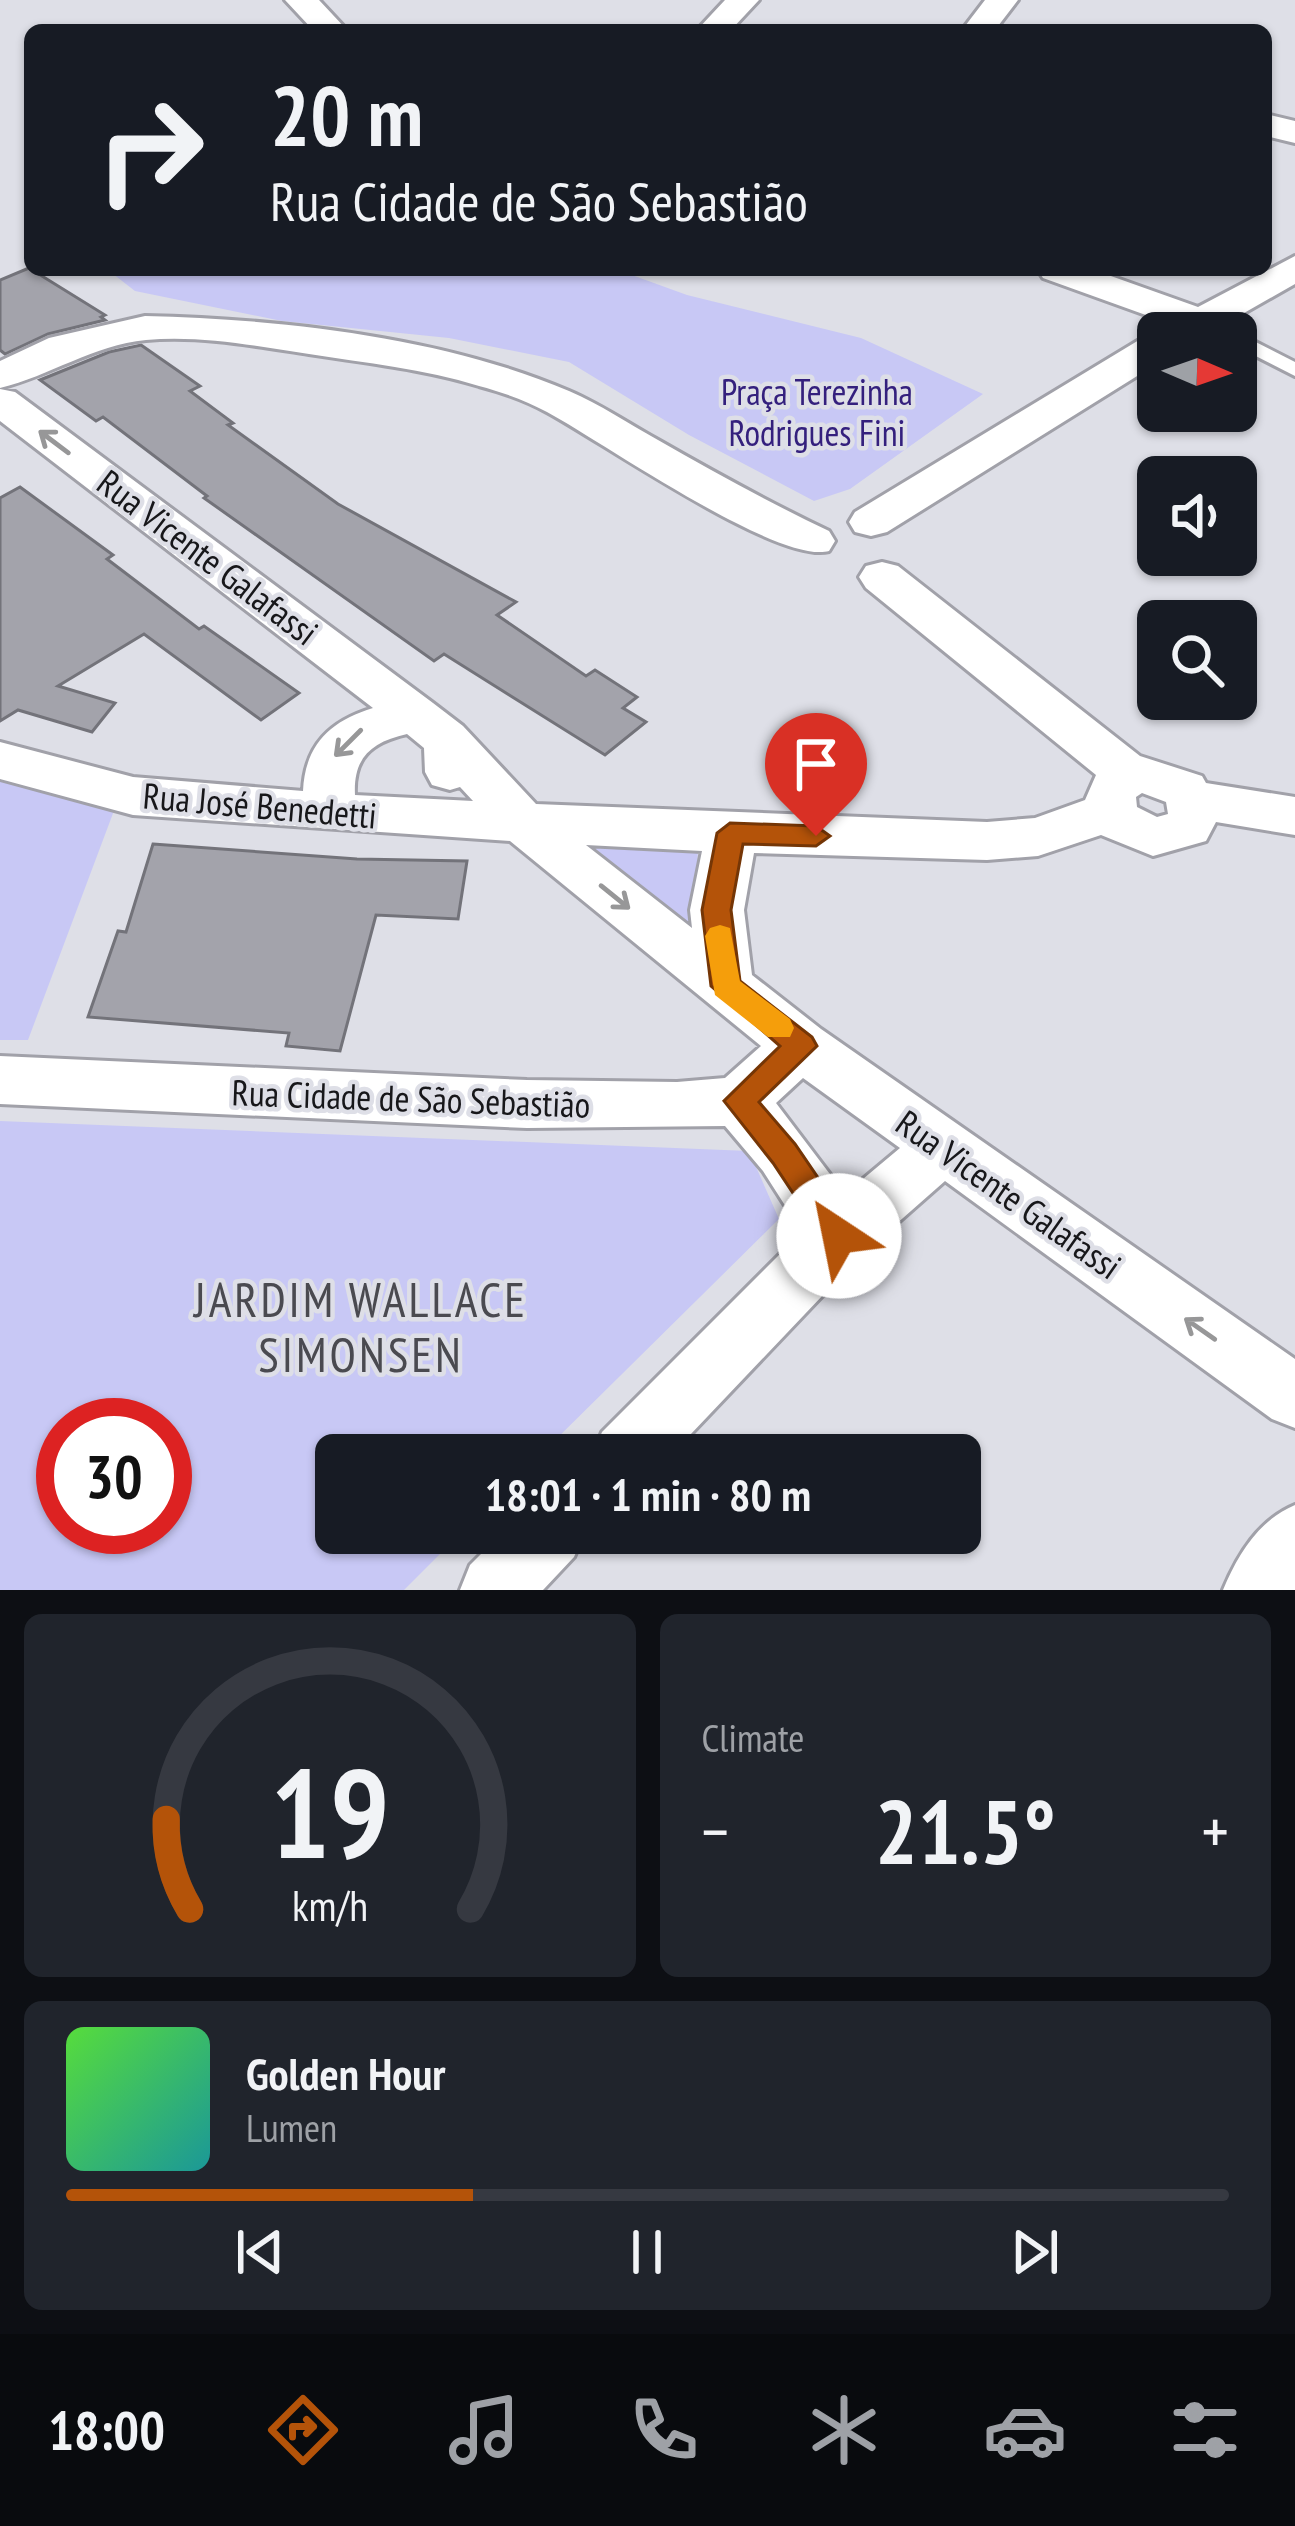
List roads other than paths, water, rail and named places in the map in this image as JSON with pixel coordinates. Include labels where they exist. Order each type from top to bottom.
[{"type":"street","points":[[301,0],[325,24]]},
{"type":"street","points":[[719,24],[743,0]]},
{"type":"street","points":[[983,24],[1002,0]]},
{"type":"street","points":[[1228,312],[1295,268]]},
{"type":"street","points":[[1072,276],[1160,312]]},
{"type":"street","points":[[0,376],[63,347],[145,328],[226,330],[405,356],[494,377],[557,401],[596,419],[742,507],[813,541]]},
{"type":"street","points":[[871,522],[1137,359]]},
{"type":"street","name":"Rua Vicente Galafassi","points":[[0,401],[430,726],[524,824],[801,1046],[1295,1396]]},
{"type":"street","points":[[842,521],[871,522],[896,534],[905,554],[894,572],[882,578],[852,580],[824,570],[812,551],[819,532],[842,521]]},
{"type":"street","points":[[882,578],[1120,793],[1139,834],[1167,837],[1179,833],[1193,819],[1192,799],[1295,816]]},
{"type":"street","points":[[331,812],[326,788],[330,764],[340,746],[358,730],[430,726],[452,757],[442,789],[403,817]]},
{"type":"street","name":"Rua José Benedetti","points":[[0,760],[133,796],[524,824],[987,842],[1038,837],[1120,793]]},
{"type":"street","points":[[726,986],[717,910],[730,833]]},
{"type":"street","points":[[801,1046],[739,1101],[784,1153],[839,1236]]},
{"type":"street","name":"Rua Cidade de São Sebastião","points":[[0,1080],[527,1104],[677,1106],[739,1101]]},
{"type":"street","points":[[646,1434],[839,1236],[943,1147]]},
{"type":"street","points":[[1258,1590],[1295,1539]]},
{"type":"street","points":[[495,1590],[530,1554]]},
{"type":"lane","points":[[1257,349],[1295,370]]},
{"type":"district","name":"JARDIM WALLACE SIMONSEN","points":[[361,1326]]},
{"type":"park label","name":"Praça Terezinha Rodrigues Fini","points":[[817,412]]}]
